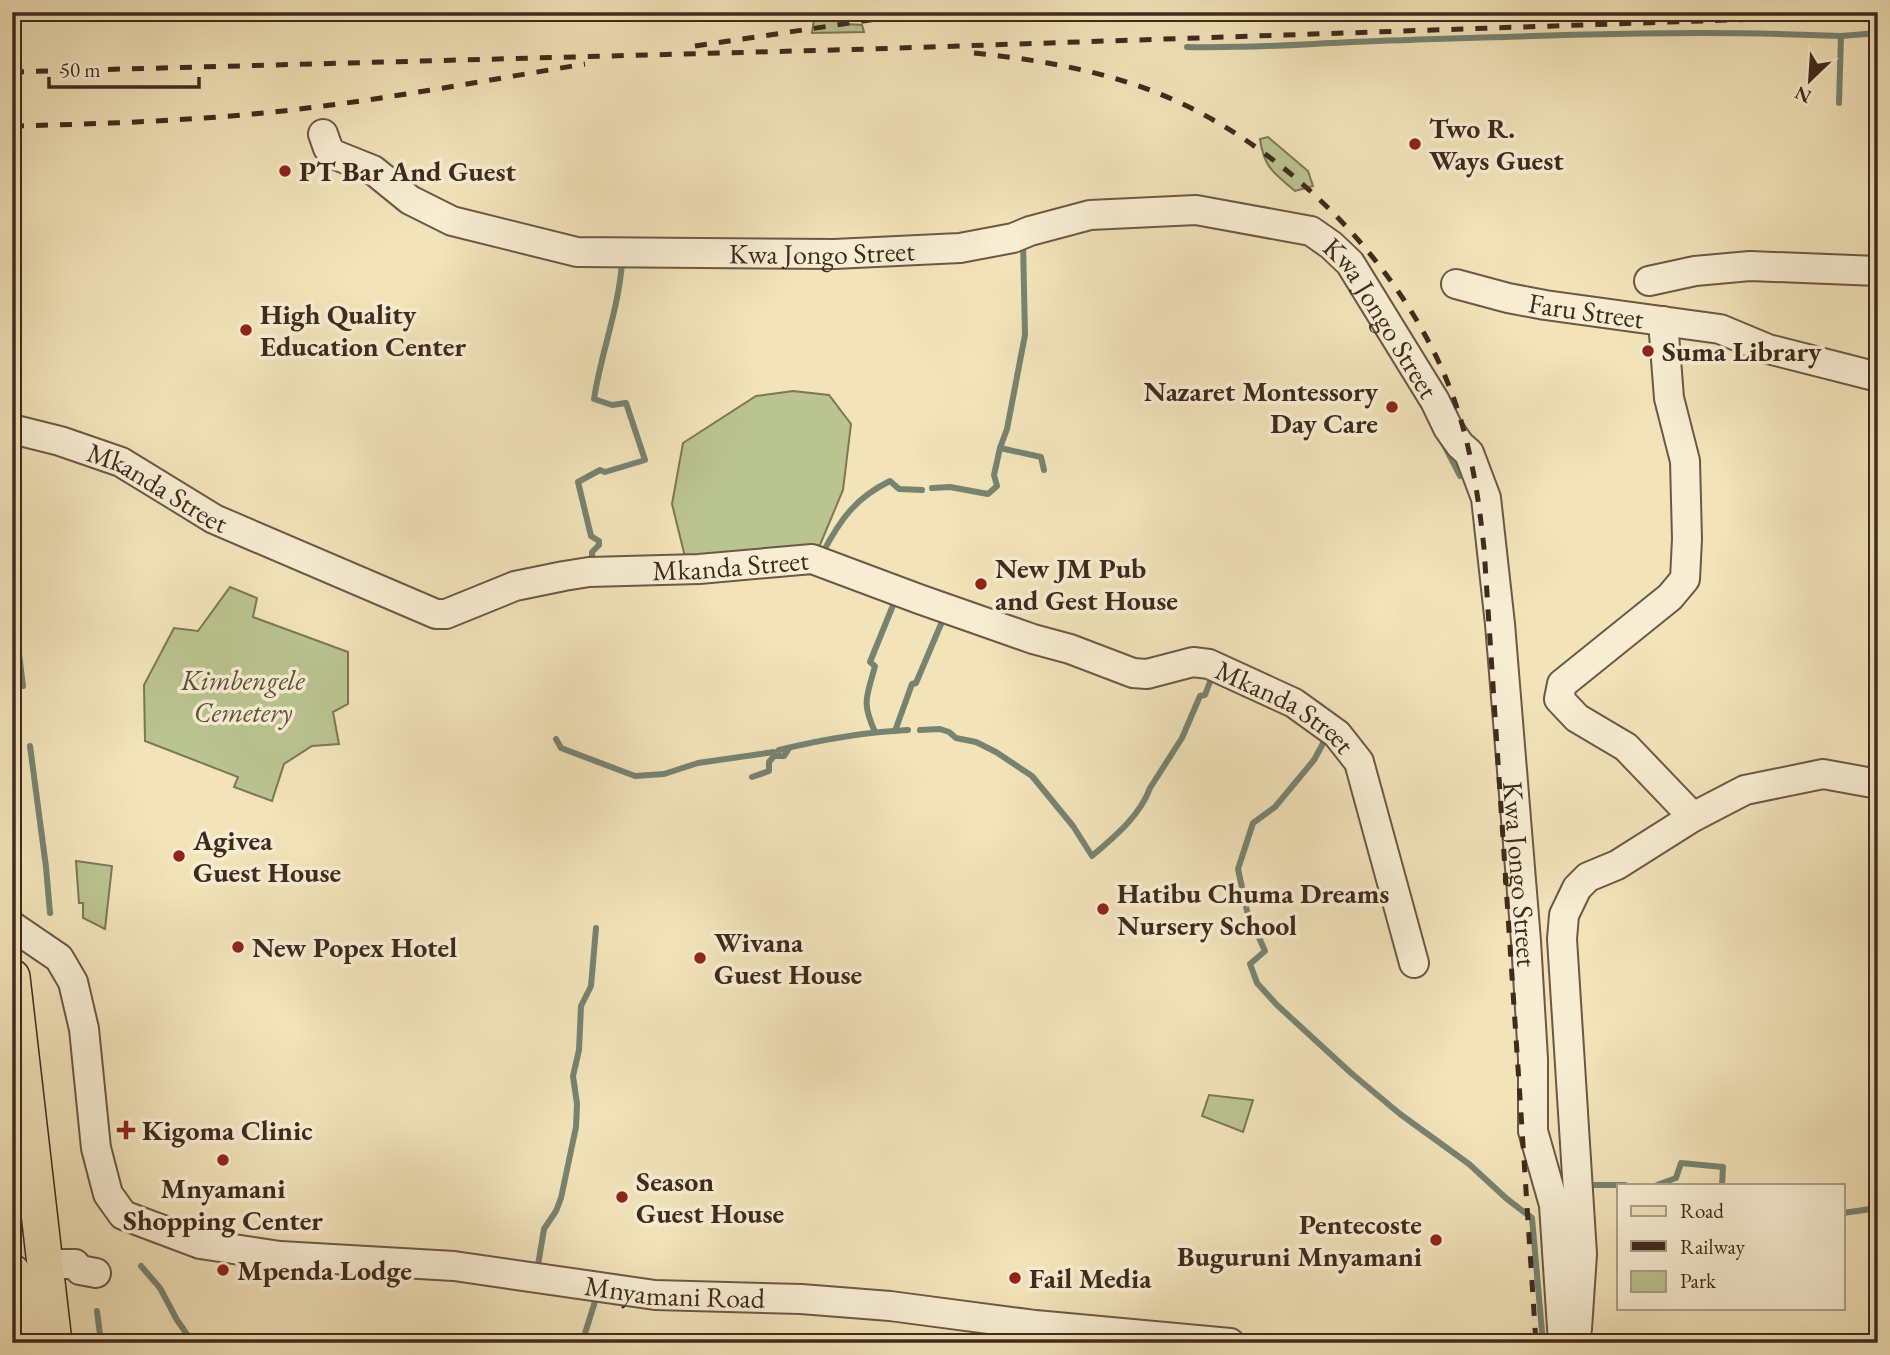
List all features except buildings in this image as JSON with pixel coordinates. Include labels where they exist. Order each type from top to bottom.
[{"type":"main road","points":[[12,977],[29,1268],[20,1343]]},
{"type":"main road","points":[[29,1268],[54,1343]]},
{"type":"street","name":"Kwa Jongo Street","points":[[323,134],[333,154],[373,170],[410,200],[452,221],[577,252],[834,254],[960,248],[1013,238],[1030,230],[1090,215],[1196,210],[1311,231],[1350,263],[1448,428],[1469,453],[1486,498],[1500,624],[1526,941],[1534,1059],[1533,1131],[1554,1205],[1563,1343]]},
{"type":"street","points":[[1649,281],[1695,271],[1751,267],[1878,271]]},
{"type":"street","name":"Faru Street","points":[[1456,284],[1532,303],[1720,328],[1768,349],[1878,377]]},
{"type":"street","points":[[1663,321],[1669,398],[1685,461],[1685,579],[1670,597],[1562,684],[1559,699],[1577,718],[1626,747],[1693,817]]},
{"type":"street","name":"Mkanda Street","points":[[12,429],[60,441],[121,462],[214,519],[436,614],[446,614],[515,586],[589,572],[699,569],[812,559],[1133,673],[1147,674],[1193,662],[1209,664],[1294,703],[1337,734],[1354,754],[1374,810],[1414,963]]},
{"type":"street","name":"Kwa Jongo Street","points":[[1576,1343],[1582,1254],[1562,939],[1564,915],[1577,888],[1588,877],[1616,865],[1693,817],[1745,790],[1823,774],[1878,784]]},
{"type":"street","points":[[12,926],[40,944],[12,960]]},
{"type":"street","name":"Mnyamani Road","points":[[40,944],[59,958],[73,982],[80,1003],[96,1148],[108,1194],[122,1215],[200,1244],[269,1255],[439,1265],[655,1295],[801,1298],[890,1306],[1035,1325],[1230,1343]]},
{"type":"street","points":[[29,1268],[75,1264],[80,1270],[96,1273]]},
{"type":"green space","points":[[815,12],[847,12],[846,24],[862,25],[864,32],[812,33]]},
{"type":"green space","points":[[1268,137],[1308,171],[1313,186],[1295,191],[1276,174],[1267,163],[1262,149],[1260,139]]},
{"type":"green space","points":[[793,391],[829,395],[851,424],[843,490],[817,552],[687,565],[672,504],[683,443],[756,396]]},
{"type":"green space","name":"Kimbengele Cemetery","points":[[230,587],[257,598],[253,617],[348,652],[348,704],[333,712],[339,744],[312,746],[284,764],[272,801],[234,787],[238,777],[145,741],[144,685],[174,628],[198,631]]},
{"type":"green space","points":[[76,861],[112,866],[105,929],[83,918],[83,903],[79,903]]},
{"type":"green space","points":[[1209,1095],[1253,1100],[1243,1132],[1202,1116]]},
{"type":"waterway","points":[[1839,103],[1841,36],[1878,33]]},
{"type":"waterway","points":[[1187,47],[1259,47],[1609,34],[1841,36]]},
{"type":"waterway","points":[[1000,448],[1007,429],[1025,335],[1023,241]]},
{"type":"waterway","points":[[592,565],[592,552],[599,545],[599,541],[591,536],[578,482],[600,470],[605,472],[645,460],[626,403],[612,405],[594,399],[622,262]]},
{"type":"waterway","points":[[1443,443],[1460,476]]},
{"type":"waterway","points":[[932,488],[950,487],[988,494],[997,486],[994,475],[1000,448],[1041,457],[1044,470]]},
{"type":"waterway","points":[[822,554],[850,511],[867,495],[890,481],[899,489],[922,490]]},
{"type":"waterway","points":[[12,598],[23,686]]},
{"type":"waterway","points":[[875,732],[867,706],[875,666],[870,662],[896,598]]},
{"type":"waterway","points":[[895,731],[912,684],[916,683],[944,617]]},
{"type":"waterway","points":[[920,730],[940,729],[956,738],[976,742],[1032,776],[1073,826],[1092,856],[1126,825],[1140,808],[1182,738],[1200,696],[1205,695],[1211,679],[1218,678]]},
{"type":"waterway","points":[[779,750],[843,737],[908,730]]},
{"type":"waterway","points":[[1327,736],[1314,760],[1275,807],[1253,823],[1238,869],[1247,911],[1265,951],[1250,964],[1257,983],[1277,1005],[1351,1073],[1400,1114],[1469,1164],[1532,1218],[1543,1343]]},
{"type":"waterway","points":[[556,739],[561,748],[635,776],[664,774],[698,763],[774,752]]},
{"type":"waterway","points":[[30,746],[50,913]]},
{"type":"waterway","points":[[752,777],[769,771],[769,762],[774,756],[784,756],[788,750]]},
{"type":"waterway","points":[[537,1271],[544,1229],[561,1198],[576,1127],[577,1104],[573,1076],[579,1050],[581,1006],[591,986],[596,928]]},
{"type":"waterway","points":[[1660,1184],[1676,1178],[1681,1163],[1723,1167],[1722,1184]]},
{"type":"waterway","points":[[1585,1185],[1617,1185]]},
{"type":"waterway","points":[[1844,1213],[1878,1208]]},
{"type":"waterway","points":[[141,1266],[160,1288],[193,1343]]},
{"type":"waterway","points":[[582,1343],[597,1295]]},
{"type":"waterway","points":[[97,1311],[101,1343]]},
{"type":"waterway","points":[[1237,1339],[1253,1343]]},
{"type":"railway","points":[[695,46],[924,12]]},
{"type":"railway","points":[[12,72],[870,49],[1878,15]]},
{"type":"railway","points":[[974,53],[1051,64],[1150,90],[1220,124],[1264,153],[1307,188],[1346,226],[1381,268],[1412,313],[1438,360],[1467,442],[1484,548],[1536,1343]]},
{"type":"railway","points":[[12,126],[143,122],[273,112],[585,64]]},
{"type":"place","name":"Two R. Ways Guest","points":[[1415,144]]},
{"type":"place","name":"PT Bar And Guest","points":[[285,171]]},
{"type":"place","name":"High Quality Education Center","points":[[246,330]]},
{"type":"place","name":"Suma Library","points":[[1648,351]]},
{"type":"place","name":"Nazaret Montessory Day Care","points":[[1392,407]]},
{"type":"place","name":"New JM Pub and Gest House","points":[[981,584]]},
{"type":"place","name":"Agivea Guest House","points":[[179,856]]},
{"type":"place","name":"Hatibu Chuma Dreams Nursery School","points":[[1103,909]]},
{"type":"place","name":"New Popex Hotel","points":[[238,947]]},
{"type":"place","name":"Wivana Guest House","points":[[700,958]]},
{"type":"place","name":"Kigoma Clinic","points":[[126,1130]]},
{"type":"place","name":"Mnyamani Shopping Center","points":[[223,1160]]},
{"type":"place","name":"Season Guest House","points":[[622,1197]]},
{"type":"place","name":"Pentecoste Buguruni Mnyamani","points":[[1436,1240]]},
{"type":"place","name":"Mpenda Lodge","points":[[223,1270]]},
{"type":"place","name":"Fail Media","points":[[1015,1278]]}]
